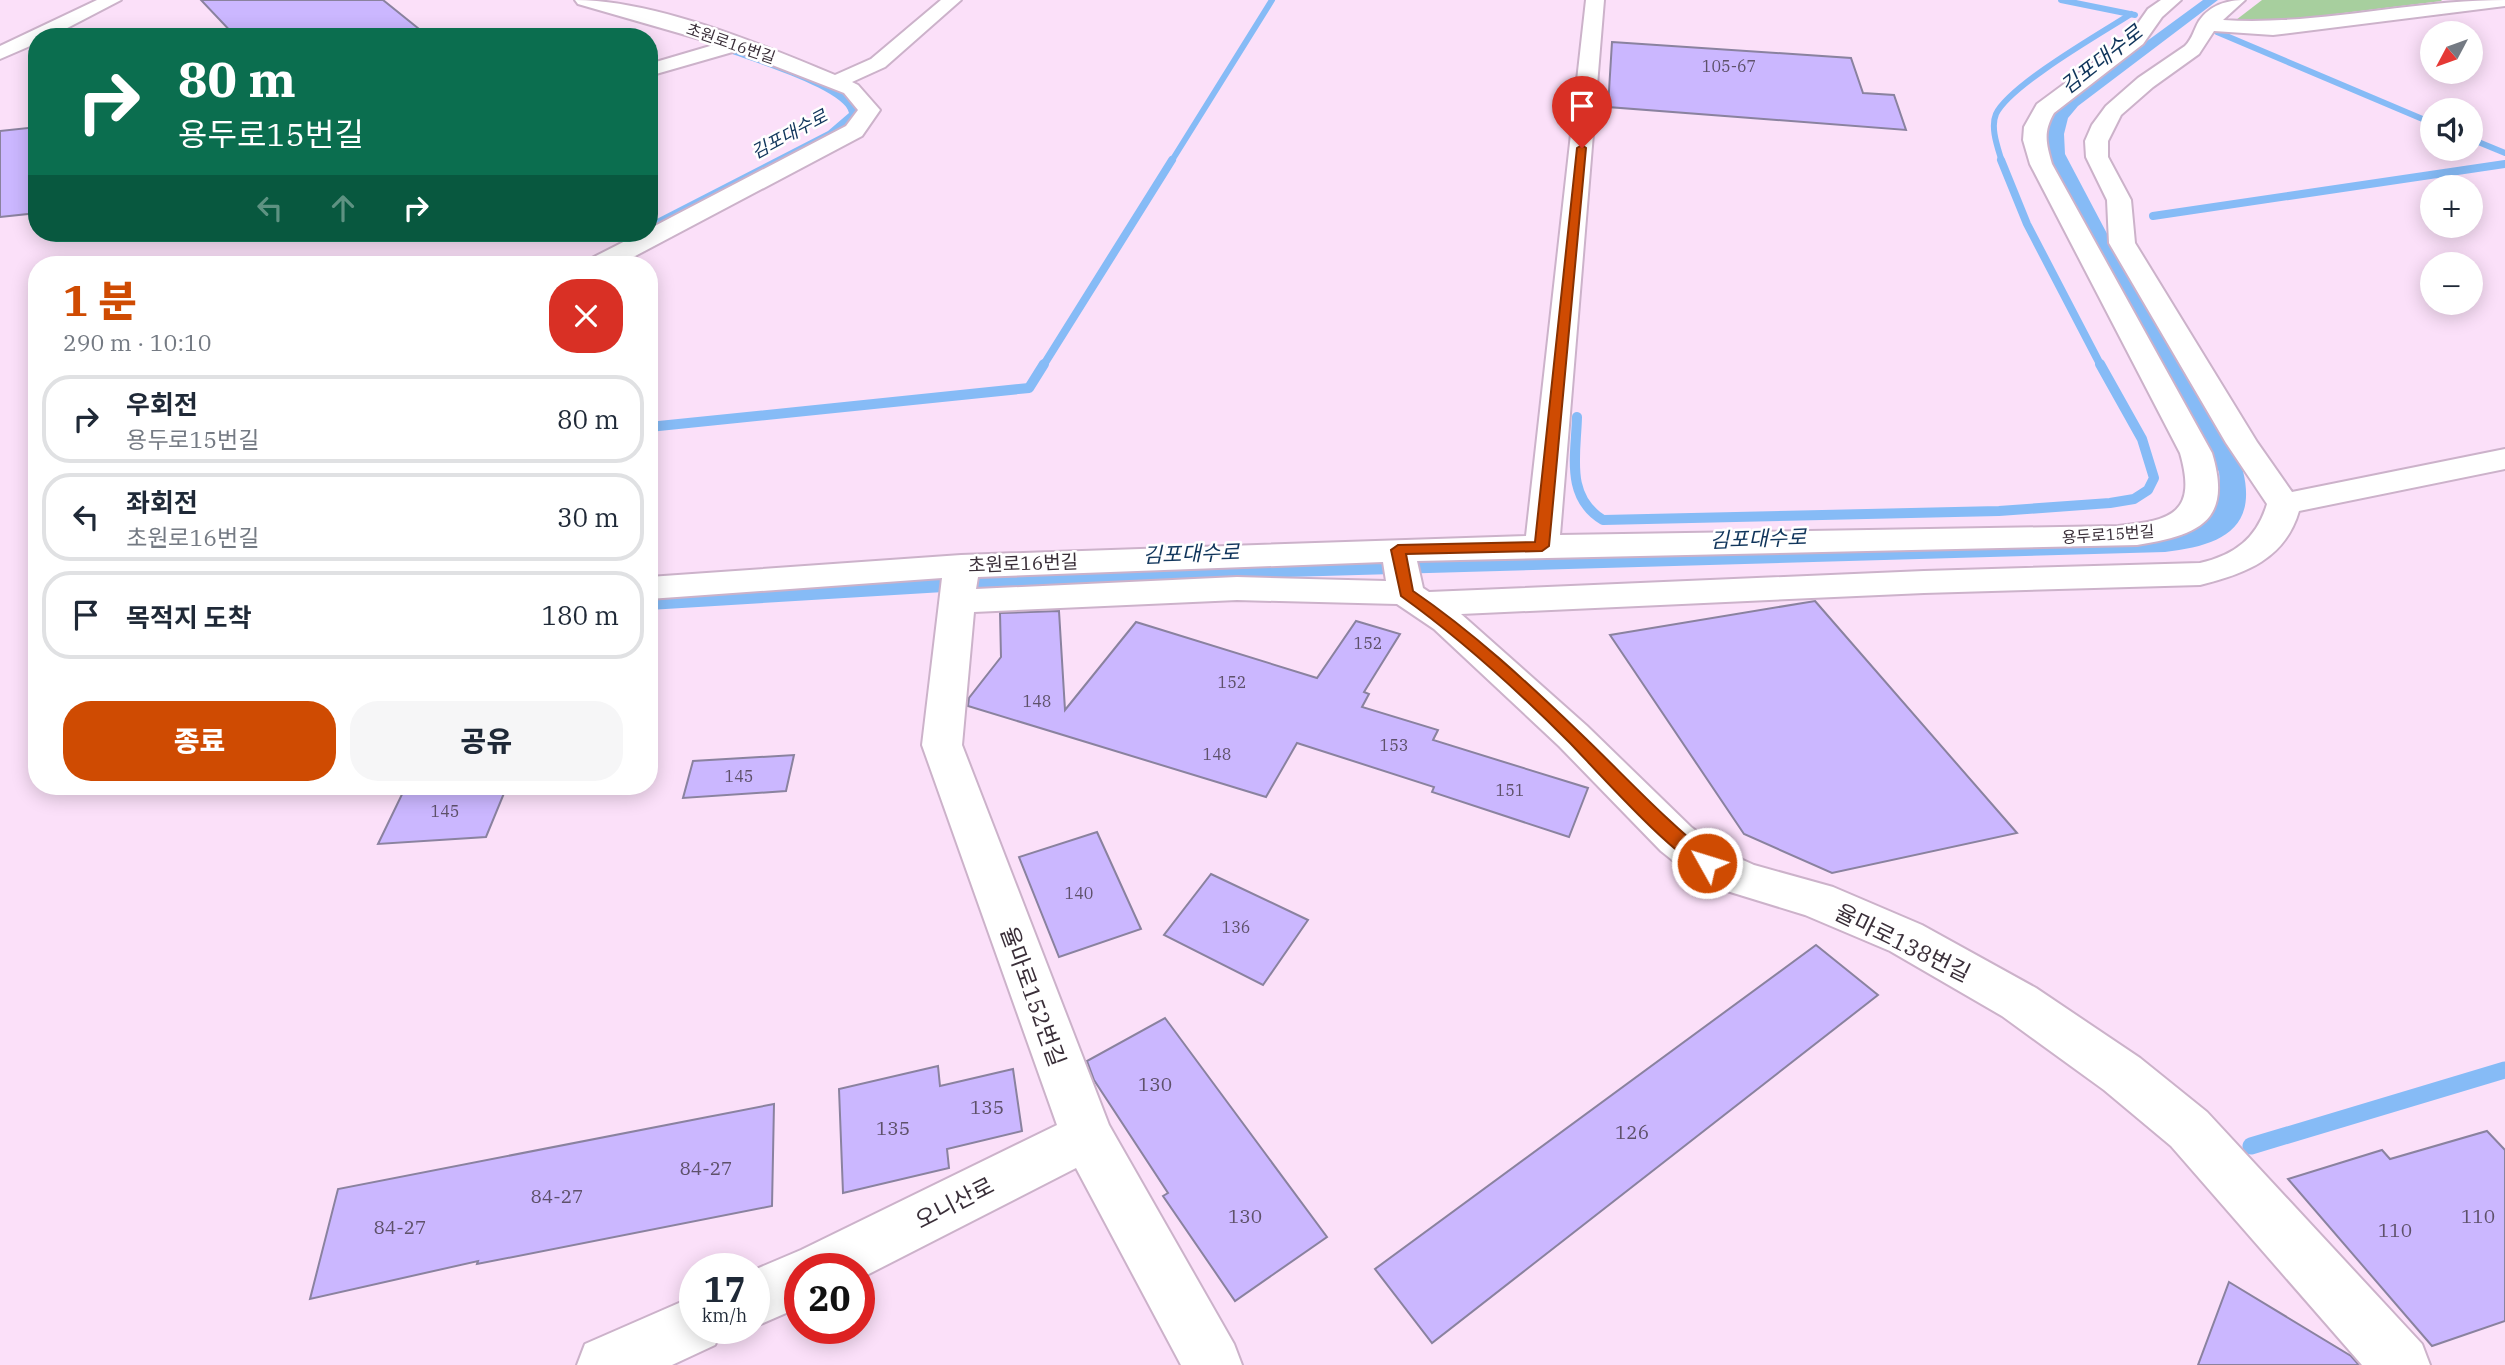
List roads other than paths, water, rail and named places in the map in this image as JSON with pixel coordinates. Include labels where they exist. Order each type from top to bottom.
[{"type":"street","points":[[53,28],[112,0]]},
{"type":"street","name":"초원로16번길","points":[[584,0],[696,30],[835,82],[851,89],[870,110],[854,131],[658,234]]},
{"type":"street","points":[[835,82],[878,64],[952,0]]},
{"type":"street","points":[[1542,546],[1595,0]]},
{"type":"street","name":"용두로15번길","points":[[1409,582],[1542,546],[1877,542],[2144,534],[2170,527],[2197,511],[2203,498],[2203,480],[2196,453],[2041,164],[2034,140],[2035,127],[2045,109],[2136,40],[2155,13],[2172,0]]},
{"type":"street","points":[[1409,582],[1924,582],[2200,574],[2232,567],[2256,552],[2279,525],[2284,504],[2242,443],[2122,243],[2117,231],[2119,198],[2097,158],[2097,132],[2108,115],[2192,50],[2202,41],[2206,25],[2236,0]]},
{"type":"street","points":[[2206,25],[2273,29],[2505,1]]},
{"type":"street","points":[[0,53],[28,40]]},
{"type":"street","points":[[658,67],[736,45]]},
{"type":"street","name":"초원로16번길","points":[[616,256],[643,242]]},
{"type":"street","points":[[2284,504],[2505,459]]},
{"type":"street","name":"초원로16번길","points":[[658,588],[958,584],[1192,592],[1362,590],[1409,582]]},
{"type":"street","name":"율마로138번길","points":[[1409,582],[1676,839],[1707,863],[1743,878],[1817,900],[1906,938],[2019,1002],[2122,1074],[2189,1129],[2401,1365]]},
{"type":"street","name":"율마로152번길","points":[[958,584],[942,745],[1087,1136],[1213,1365]]},
{"type":"street","name":"오니산로","points":[[853,1253],[1087,1136]]},
{"type":"street","points":[[606,1365],[679,1332]]},
{"type":"water","points":[[2203,0],[2218,0],[2078,106],[2068,118],[2064,134],[2065,154],[2122,262],[2243,471],[2246,492],[2244,509],[2229,532],[2216,540],[2165,552],[1108,582],[658,609],[658,593],[1103,568],[2173,537],[2194,527],[2210,513],[2218,495],[2219,472],[2049,162],[2044,129],[2057,107]]},
{"type":"water","points":[[736,49],[846,93],[861,108],[850,126],[658,227],[658,218],[828,131],[849,113],[844,104],[815,86],[727,52]]},
{"type":"waterway","points":[[1171,162],[1272,0]]},
{"type":"waterway","name":"김포대수로","points":[[2061,0],[2131,14]]},
{"type":"waterway","name":"김포대수로","points":[[2002,162],[1995,138],[1994,120],[2005,102],[2058,60],[2131,14]]},
{"type":"waterway","name":"김포대수로","points":[[2131,14],[2135,15]]},
{"type":"waterway","points":[[2217,32],[2420,118]]},
{"type":"waterway","points":[[2483,144],[2505,153]]},
{"type":"waterway","points":[[1043,366],[1172,160]]},
{"type":"waterway","points":[[2001,160],[2027,224],[2101,366]]},
{"type":"waterway","points":[[2153,216],[2505,164]]},
{"type":"waterway","points":[[658,426],[1029,388],[1044,364]]},
{"type":"waterway","name":"김포대수로","points":[[1577,417],[1575,474],[1578,487],[1591,511],[1603,520],[1999,511],[2110,503],[2134,499],[2148,490],[2154,478],[2142,439],[2100,364]]},
{"type":"waterway","points":[[2251,1146],[2505,1070]]}]
